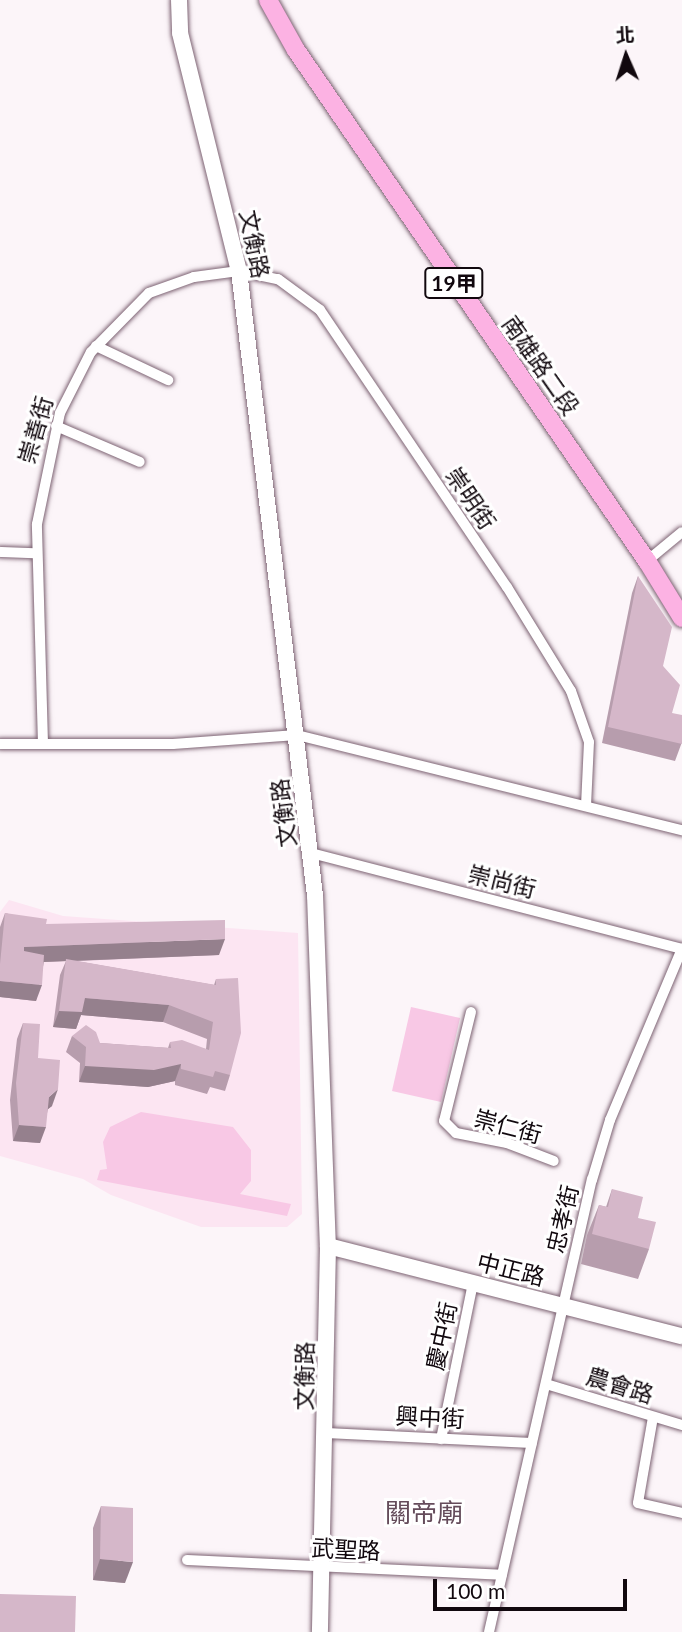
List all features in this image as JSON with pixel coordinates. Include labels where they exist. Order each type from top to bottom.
[{"type":"main road","name":"南雄路二段","points":[[268,0],[296,50],[385,183],[648,561],[682,618]]},
{"type":"street","name":"文衡路","points":[[179,0],[180,33],[239,271],[311,853],[321,984],[328,1246],[320,1632]]},
{"type":"street","name":"崇善街","points":[[43,744],[36,554],[40,493],[56,426],[73,383],[96,346],[149,293],[194,276],[239,271]]},
{"type":"street","name":"崇明街","points":[[239,271],[278,279],[320,310],[507,587],[570,691],[589,742],[586,805]]},
{"type":"street","points":[[96,346],[167,380]]},
{"type":"street","points":[[56,426],[140,462]]},
{"type":"street","points":[[648,561],[682,532]]},
{"type":"street","points":[[0,552],[36,554]]},
{"type":"street","points":[[0,744],[173,744],[297,734],[682,830]]},
{"type":"street","name":"崇尚街","points":[[311,853],[682,949]]},
{"type":"street","name":"忠孝街","points":[[489,1632],[610,1120],[682,949]]},
{"type":"street","name":"崇仁街","points":[[471,1012],[444,1121],[456,1133],[508,1143],[554,1161]]},
{"type":"street","name":"中正路","points":[[328,1246],[682,1336]]},
{"type":"street","name":"慶中街","points":[[441,1439],[473,1283]]},
{"type":"street","name":"農會路","points":[[546,1384],[682,1425]]},
{"type":"street","points":[[653,1417],[638,1503],[682,1513]]},
{"type":"street","name":"興中街","points":[[326,1433],[532,1443]]},
{"type":"street","name":"武聖路","points":[[187,1560],[502,1575]]},
{"type":"shaded area","points":[[9,900],[63,916],[298,933],[302,1214],[287,1227],[201,1227],[111,1195],[83,1179],[0,1156],[0,912]]},
{"type":"shaded area","points":[[411,1007],[460,1018],[441,1102],[392,1091]]},
{"type":"shaded area","points":[[141,1112],[233,1127],[251,1150],[251,1181],[240,1194],[291,1204],[287,1216],[97,1180],[100,1170],[107,1169],[103,1142],[110,1127]]},
{"type":"building","points":[[638,576],[672,627],[663,666],[680,685],[672,713],[682,715],[682,744],[608,727]]},
{"type":"building","points":[[5,913],[47,919],[46,924],[225,920],[225,939],[24,947],[24,951],[44,955],[42,985],[0,981]]},
{"type":"building","points":[[66,959],[216,985],[216,979],[238,978],[241,1033],[230,1075],[215,1071],[213,1077],[181,1069],[181,1064],[154,1070],[85,1066],[86,1047],[72,1036],[86,1025],[96,1032],[100,1043],[171,1048],[170,1042],[182,1040],[209,1050],[213,1022],[169,1005],[85,998],[82,1012],[59,1011]]},
{"type":"building","points":[[23,1023],[40,1024],[38,1058],[60,1060],[58,1089],[49,1097],[46,1127],[19,1125],[16,1083]]},
{"type":"building","points":[[612,1189],[643,1197],[638,1218],[656,1222],[649,1249],[592,1234],[599,1205],[608,1207]]},
{"type":"building","points":[[101,1506],[133,1508],[133,1562],[100,1559]]},
{"type":"building","points":[[0,1594],[76,1596],[75,1632],[0,1632]]},
{"type":"district","name":"關帝廟","points":[[424,1513]]}]
